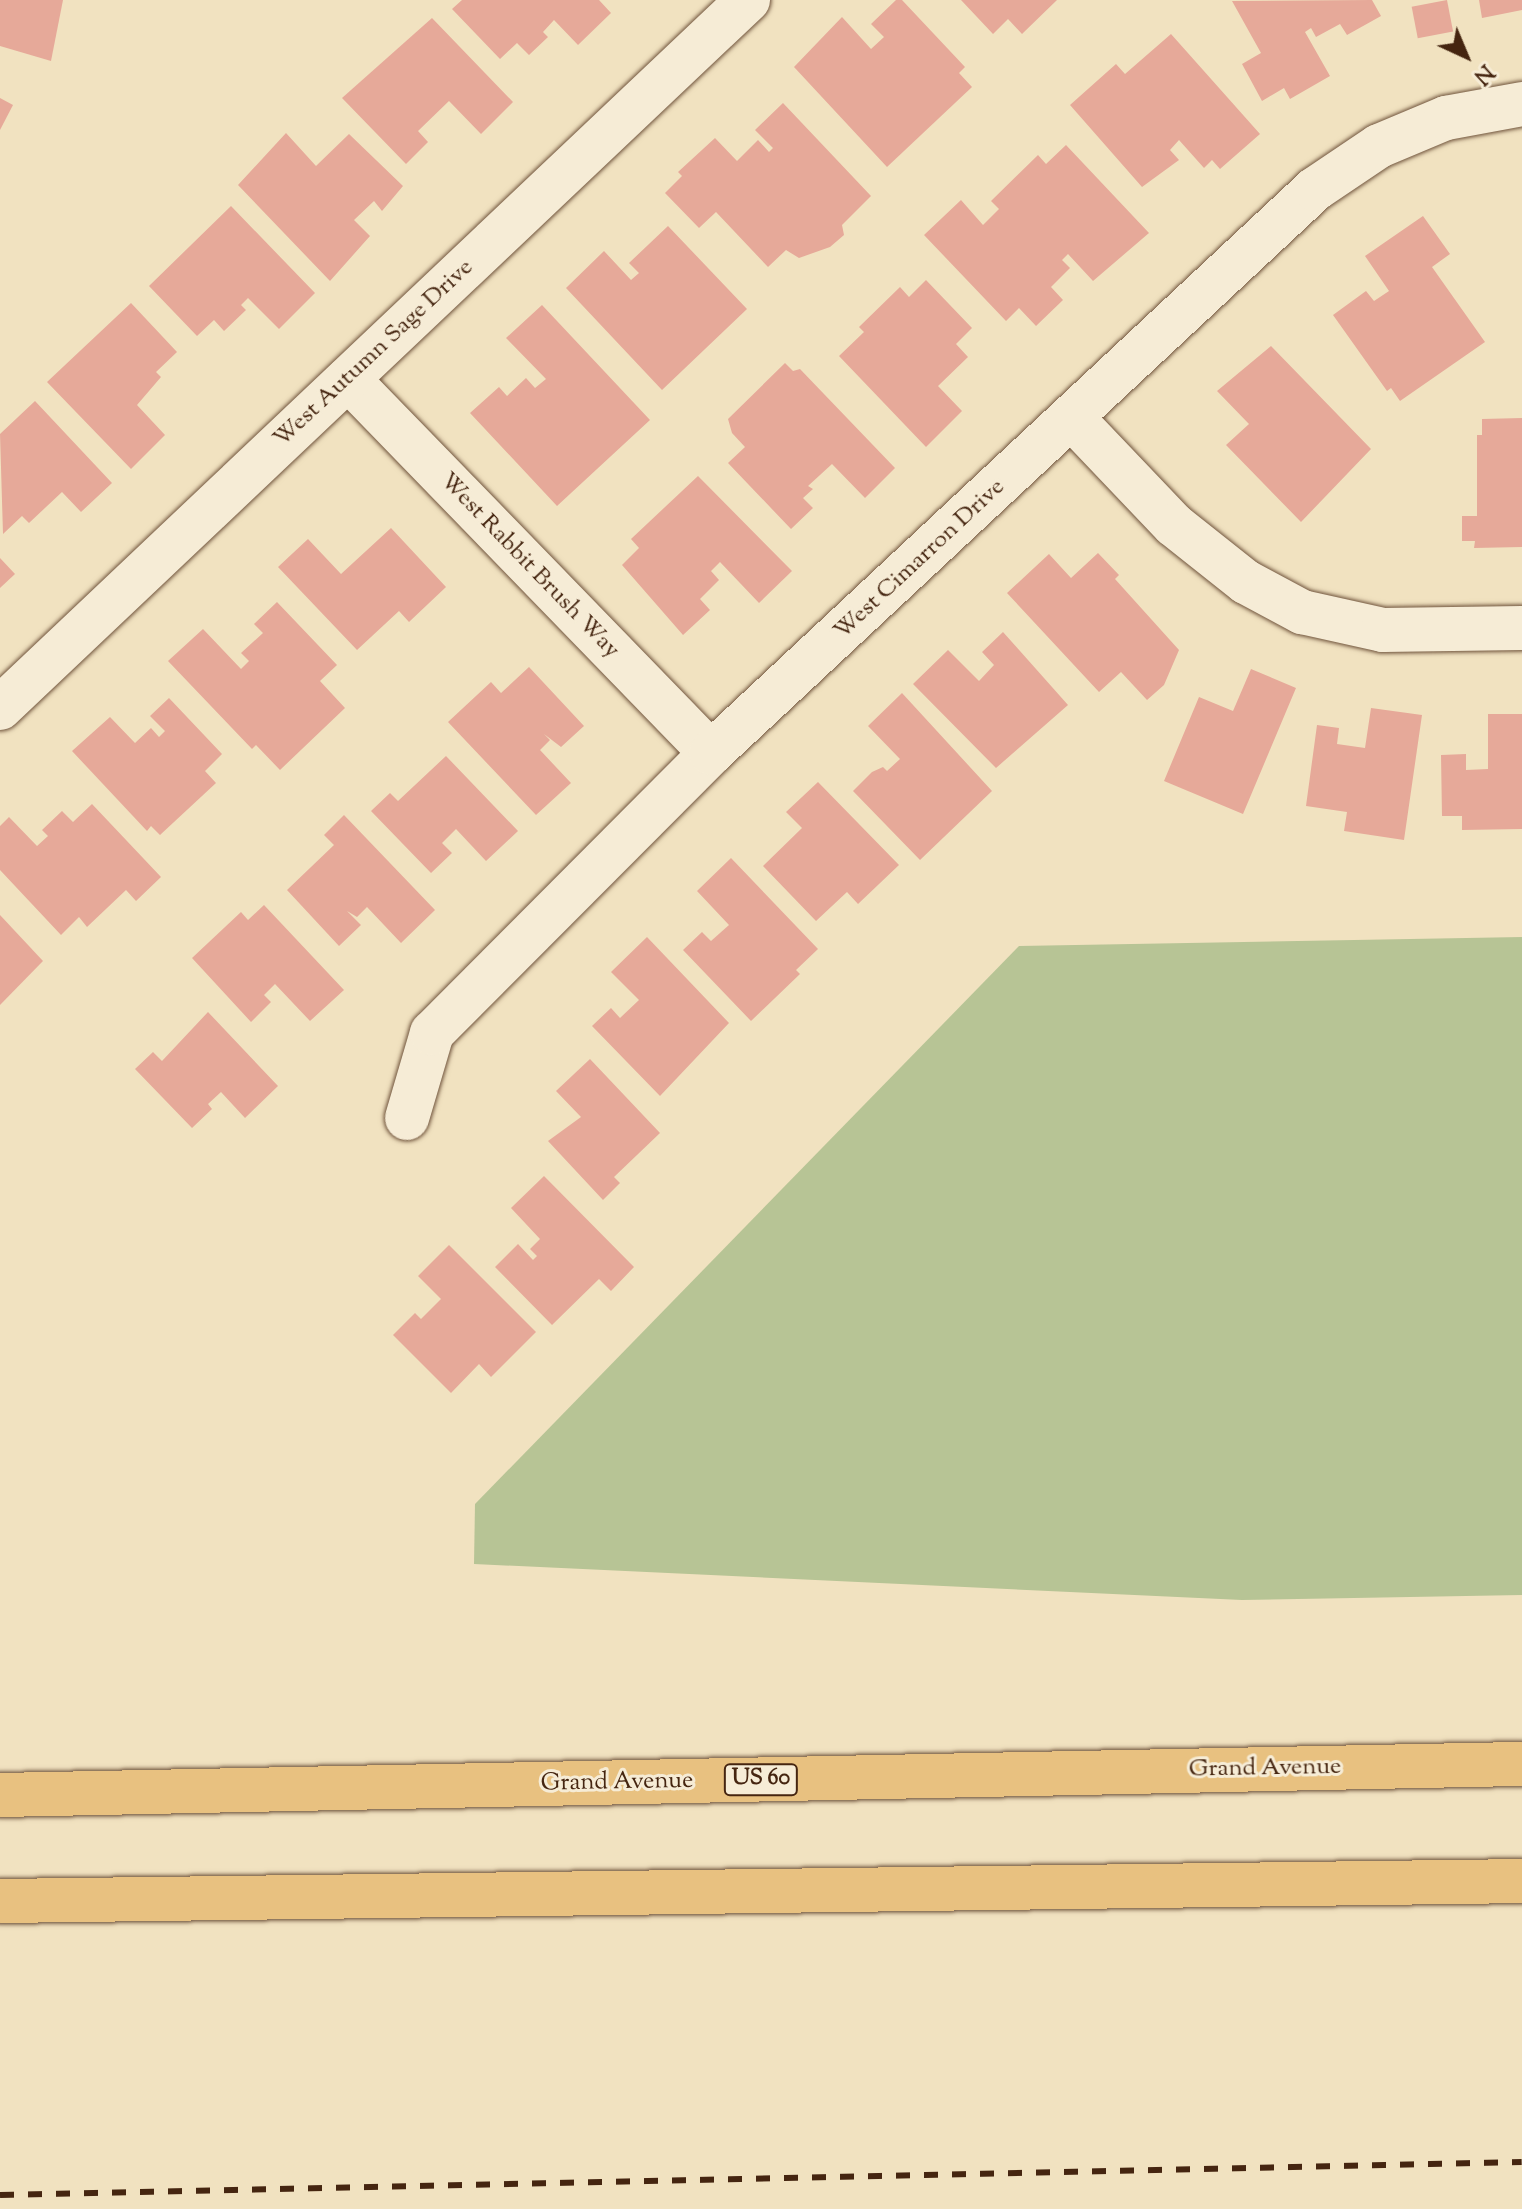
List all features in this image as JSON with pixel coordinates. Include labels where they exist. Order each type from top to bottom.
[{"type":"highway","name":"Grand Avenue","points":[[0,1795],[1522,1764]]},
{"type":"highway","points":[[0,1901],[1522,1881]]},
{"type":"street","name":"West Autumn Sage Drive","points":[[0,708],[748,0]]},
{"type":"street","name":"West Cimarron Drive","points":[[407,1118],[432,1033],[711,753],[1073,419],[1315,189],[1392,140],[1446,118],[1522,104]]},
{"type":"street","name":"West Rabbit Brush Way","points":[[348,379],[711,753]]},
{"type":"street","points":[[1073,419],[1174,525],[1246,582],[1302,612],[1383,630],[1522,628]]},
{"type":"green space","points":[[1522,937],[1522,1595],[1242,1600],[474,1564],[475,1504],[1019,946]]},
{"type":"building","points":[[0,0],[63,0],[51,61],[0,46]]},
{"type":"building","points":[[462,0],[599,0],[611,13],[578,45],[554,20],[543,32],[548,37],[529,55],[517,43],[500,59],[452,9]]},
{"type":"building","points":[[896,0],[902,0],[965,67],[959,73],[972,87],[887,167],[794,67],[842,17],[871,49],[884,37],[871,24]]},
{"type":"building","points":[[961,0],[1057,0],[1022,34],[1008,19],[993,34]]},
{"type":"building","points":[[1372,0],[1381,16],[1347,35],[1340,24],[1316,37],[1311,28],[1305,32],[1330,76],[1290,99],[1284,88],[1262,101],[1242,64],[1261,53],[1232,1]]},
{"type":"building","points":[[1447,0],[1453,31],[1418,38],[1412,7]]},
{"type":"building","points":[[1479,0],[1522,0],[1522,10],[1482,18]]},
{"type":"building","points":[[432,18],[513,102],[481,134],[449,101],[418,131],[428,142],[406,164],[342,98]]},
{"type":"building","points":[[1171,34],[1260,134],[1220,169],[1212,160],[1204,168],[1179,140],[1170,150],[1179,160],[1142,187],[1070,105],[1116,64],[1125,74]]},
{"type":"building","points":[[0,98],[13,105],[0,130]]},
{"type":"building","points":[[783,103],[871,196],[842,225],[844,235],[830,247],[799,258],[786,250],[768,267],[716,212],[699,228],[665,193],[682,176],[678,172],[715,138],[737,161],[758,140],[769,152],[773,148],[755,130]]},
{"type":"building","points":[[286,133],[316,166],[349,134],[403,186],[382,211],[374,201],[354,220],[370,236],[330,281],[238,185]]},
{"type":"building","points":[[1066,145],[1149,233],[1093,281],[1068,254],[1062,260],[1070,268],[1051,287],[1063,300],[1036,326],[1019,308],[1006,321],[924,235],[961,200],[983,225],[999,209],[991,201],[1038,155],[1046,164]]},
{"type":"building","points":[[231,206],[315,293],[279,329],[248,298],[241,305],[246,310],[224,331],[214,320],[197,336],[149,286]]},
{"type":"building","points":[[1423,216],[1450,254],[1432,267],[1485,342],[1400,401],[1391,388],[1387,391],[1333,315],[1366,291],[1374,301],[1389,291],[1365,256]]},
{"type":"building","points":[[668,226],[747,309],[662,390],[566,288],[604,251],[631,280],[639,273],[629,263]]},
{"type":"building","points":[[926,280],[972,328],[956,344],[968,357],[938,386],[962,411],[926,447],[839,356],[864,332],[859,327],[900,287],[909,297]]},
{"type":"building","points":[[131,303],[177,352],[156,372],[161,377],[137,405],[165,435],[131,469],[47,382]]},
{"type":"building","points":[[542,305],[650,420],[557,506],[470,413],[499,387],[507,396],[526,378],[535,388],[546,379],[506,338]]},
{"type":"building","points":[[1271,346],[1371,449],[1301,522],[1226,445],[1249,424],[1217,391]]},
{"type":"building","points":[[785,363],[793,371],[800,369],[895,468],[865,498],[832,464],[808,486],[813,489],[803,498],[813,508],[791,529],[728,463],[745,447],[732,433],[728,419]]},
{"type":"building","points":[[35,401],[112,483],[81,512],[62,492],[29,523],[22,516],[3,534],[0,434]]},
{"type":"building","points":[[1522,418],[1522,547],[1474,548],[1475,541],[1462,541],[1462,516],[1477,516],[1477,435],[1482,435],[1482,419]]},
{"type":"building","points":[[698,476],[792,571],[759,603],[720,562],[711,571],[719,580],[700,599],[710,610],[683,635],[622,565],[639,548],[631,539]]},
{"type":"building","points":[[391,528],[446,587],[409,622],[399,611],[357,650],[278,567],[308,539],[341,574]]},
{"type":"building","points":[[1098,553],[1119,575],[1115,579],[1179,650],[1164,685],[1147,700],[1121,672],[1099,692],[1007,593],[1049,554],[1071,578]]},
{"type":"building","points":[[0,558],[15,574],[0,588]]},
{"type":"building","points":[[277,602],[337,665],[320,681],[345,708],[280,770],[256,745],[252,749],[168,661],[203,629],[241,669],[249,661],[241,653],[263,633],[254,624]]},
{"type":"building","points":[[1003,632],[1068,705],[996,768],[913,684],[948,650],[979,681],[994,665],[982,652]]},
{"type":"building","points":[[529,667],[584,726],[561,747],[544,734],[550,740],[540,750],[571,783],[536,815],[448,722],[491,682],[501,693]]},
{"type":"building","points":[[1251,669],[1296,688],[1243,814],[1164,781],[1199,697],[1233,711]]},
{"type":"building","points":[[902,693],[992,791],[920,860],[853,791],[872,772],[883,767],[887,771],[900,759],[868,726]]},
{"type":"building","points":[[169,698],[222,754],[205,771],[216,783],[160,835],[151,826],[147,831],[72,751],[110,717],[135,743],[151,728],[159,737],[165,731],[150,716]]},
{"type":"building","points":[[1371,708],[1422,715],[1404,840],[1344,831],[1347,812],[1306,806],[1317,725],[1339,728],[1337,744],[1365,748]]},
{"type":"building","points":[[1488,714],[1522,714],[1522,829],[1462,830],[1462,816],[1442,816],[1441,755],[1466,754],[1466,770],[1488,769]]},
{"type":"building","points":[[446,756],[518,831],[486,861],[456,829],[442,843],[452,853],[431,873],[371,811],[390,793],[398,801]]},
{"type":"building","points":[[818,782],[899,865],[858,904],[847,892],[816,921],[763,866],[802,828],[786,812]]},
{"type":"building","points":[[92,804],[161,877],[136,901],[126,890],[87,927],[79,917],[61,935],[0,870],[0,826],[9,817],[37,846],[48,836],[42,830],[62,811],[73,822]]},
{"type":"building","points":[[344,815],[435,910],[401,943],[367,907],[357,917],[347,911],[361,925],[339,946],[287,890],[334,845],[324,835]]},
{"type":"building","points":[[731,858],[818,949],[796,970],[800,974],[751,1021],[683,950],[702,932],[711,941],[729,925],[697,891]]},
{"type":"building","points":[[264,905],[344,990],[310,1021],[275,984],[264,995],[271,1002],[251,1022],[192,958],[241,912],[248,920]]},
{"type":"building","points":[[0,915],[43,961],[0,1005]]},
{"type":"building","points":[[647,937],[729,1023],[660,1096],[592,1026],[611,1008],[620,1018],[639,1000],[611,972]]},
{"type":"building","points":[[208,1012],[278,1086],[245,1118],[221,1092],[208,1104],[212,1109],[192,1128],[135,1069],[153,1052],[162,1061]]},
{"type":"building","points":[[590,1059],[660,1133],[614,1177],[620,1183],[603,1200],[548,1141],[581,1117],[556,1091]]},
{"type":"building","points":[[544,1176],[634,1267],[611,1291],[599,1279],[552,1325],[495,1267],[518,1244],[533,1260],[537,1256],[530,1249],[540,1239],[511,1208]]},
{"type":"building","points":[[449,1245],[536,1332],[491,1377],[479,1364],[451,1393],[393,1335],[415,1313],[421,1319],[441,1299],[418,1276]]},
{"type":"railway","points":[[0,2195],[1522,2162]]}]
